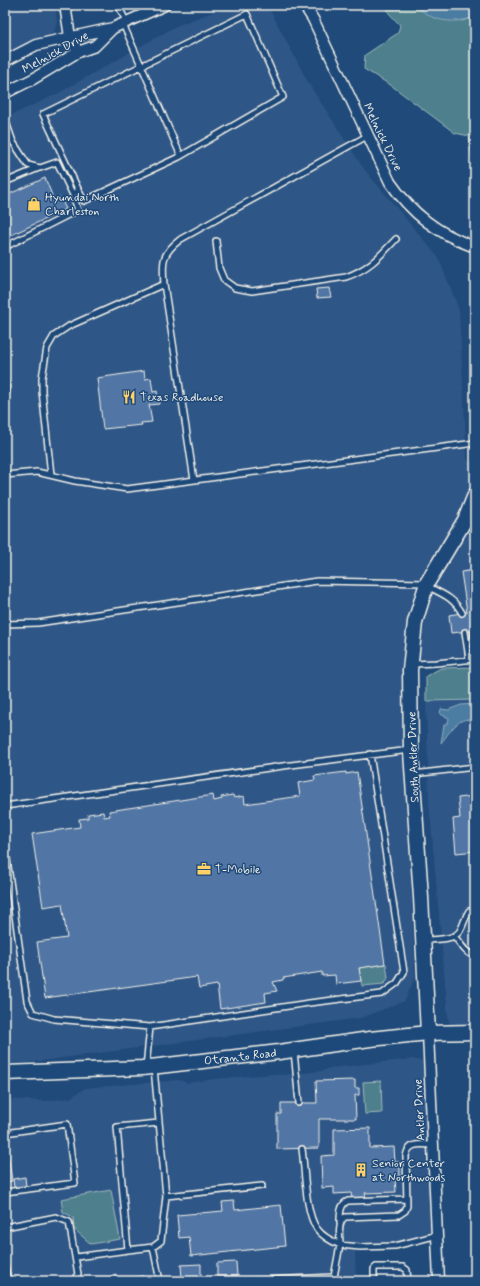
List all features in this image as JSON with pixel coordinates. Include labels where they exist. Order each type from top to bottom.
[{"type":"street","points":[[65,5],[70,37],[78,52]]},
{"type":"street","name":"Melnick Drive","points":[[5,61],[36,45],[113,28],[165,5]]},
{"type":"street","name":"Melnick Drive","points":[[304,5],[313,19],[367,136],[390,182],[399,195],[416,213],[436,229],[459,241],[475,247]]},
{"type":"street","name":"Melnick Drive","points":[[5,93],[33,79],[78,52],[95,46],[113,28]]},
{"type":"street","name":"South Antler Drive","points":[[428,1033],[424,940],[412,774],[411,664],[415,622],[426,584],[465,520],[475,495]]},
{"type":"street","name":"Otranto Road","points":[[5,1074],[150,1067],[294,1050],[370,1039],[428,1033],[475,1032]]},
{"type":"street","name":"Antler Drive","points":[[428,1033],[439,1281]]},
{"type":"lane","points":[[118,5],[180,154],[179,157]]},
{"type":"lane","points":[[247,14],[283,97],[179,157],[84,201],[43,114],[247,14]]},
{"type":"lane","points":[[5,119],[6,126],[13,142],[28,165],[40,168]]},
{"type":"lane","points":[[194,480],[164,284],[162,269],[164,258],[170,248],[181,239],[367,136]]},
{"type":"lane","points":[[5,182],[57,162],[72,193],[78,210],[5,247]]},
{"type":"lane","points":[[72,193],[79,191]]},
{"type":"lane","points":[[216,241],[219,268],[224,280],[235,288],[252,291],[346,277],[359,273],[374,262],[396,239]]},
{"type":"lane","points":[[51,475],[42,391],[42,378],[47,348],[54,336],[69,326],[164,284]]},
{"type":"lane","points":[[5,475],[37,472],[75,481],[127,489],[475,443]]},
{"type":"lane","points":[[5,624],[38,623],[317,581],[426,584],[451,599],[457,604],[462,613]]},
{"type":"lane","points":[[465,632],[469,660]]},
{"type":"lane","points":[[411,664],[475,659]]},
{"type":"lane","points":[[5,806],[411,749]]},
{"type":"lane","points":[[5,845],[27,1000],[33,1013],[54,1019],[150,1027],[308,1003],[382,994],[397,983],[404,972],[370,754]]},
{"type":"lane","points":[[412,774],[475,767]]},
{"type":"lane","points":[[424,940],[455,937],[461,930],[468,911],[475,911]]},
{"type":"lane","points":[[455,937],[468,953],[475,955]]},
{"type":"lane","points":[[76,1257],[153,1247],[161,1242],[166,1196],[159,1123],[150,1067],[150,1027]]},
{"type":"lane","points":[[294,1050],[299,1103]]},
{"type":"lane","points":[[128,1250],[117,1127],[159,1123]]},
{"type":"lane","points":[[5,1133],[67,1124],[75,1183],[5,1192]]},
{"type":"lane","points":[[340,1223],[345,1217],[399,1215],[405,1211],[407,1206],[407,1150],[412,1145],[434,1144]]},
{"type":"lane","points":[[302,1149],[311,1217],[317,1229],[326,1238],[340,1245],[360,1247],[389,1246],[413,1242],[438,1235]]},
{"type":"lane","points":[[166,1196],[262,1186]]},
{"type":"lane","points":[[247,1281],[334,1279],[340,1245],[342,1207],[345,1202],[407,1199]]},
{"type":"lane","points":[[5,1227],[56,1217],[69,1222],[78,1274],[73,1281]]},
{"type":"lane","points":[[153,1247],[160,1281]]},
{"type":"lane","points":[[5,1266],[8,1281]]},
{"type":"lane","points":[[374,1281],[374,1269],[376,1267],[403,1267],[408,1270],[408,1281]]},
{"type":"shaded area","points":[[5,5],[55,5],[57,22],[54,33],[5,56]]},
{"type":"shaded area","points":[[232,5],[262,5],[270,10],[309,84],[364,169],[438,257],[459,309],[467,460],[475,463],[475,663],[402,670],[415,977],[405,1001],[361,1018],[18,1064],[5,1063],[5,118],[55,95],[178,25]]},
{"type":"shaded area","points":[[416,5],[475,5],[475,17],[459,21],[436,19],[422,11]]},
{"type":"shaded area","points":[[475,700],[475,1032],[451,1032],[448,1017],[429,802],[426,701]]},
{"type":"shaded area","points":[[475,704],[475,723],[470,720],[461,721],[441,743],[444,725],[448,723],[449,718],[440,714],[441,709],[448,710],[461,705]]},
{"type":"shaded area","points":[[412,1059],[425,1063],[429,1138],[429,1222],[438,1235],[395,1246],[355,1247],[356,1281],[5,1281],[5,1099],[45,1101],[70,1098],[85,1088],[179,1080],[188,1083],[214,1079],[273,1074],[282,1075],[322,1071],[329,1068]]},
{"type":"green space","points":[[391,5],[416,5],[420,9],[462,21],[475,17],[475,178],[469,136],[455,133],[392,86],[364,69],[365,55],[398,33],[400,25],[387,11]]},
{"type":"green space","points":[[475,667],[475,700],[426,701],[426,676],[441,668]]},
{"type":"green space","points":[[386,964],[388,978],[384,984],[362,986],[359,968]]},
{"type":"green space","points":[[381,1081],[382,1113],[365,1114],[363,1082]]},
{"type":"green space","points":[[111,1190],[120,1239],[91,1244],[74,1229],[73,1217],[63,1212],[61,1199]]},
{"type":"building","name":"Hyundai North Charleston","points":[[45,178],[54,200],[60,197],[66,209],[5,238],[5,196]]},
{"type":"building","points":[[329,288],[331,297],[317,298],[316,289]]},
{"type":"building","name":"Texas Roadhouse","points":[[144,371],[145,379],[151,378],[153,392],[157,391],[159,404],[149,405],[152,422],[141,423],[142,425],[103,429],[97,378]]},
{"type":"building","points":[[5,379],[8,379],[10,394],[5,395]]},
{"type":"building","points":[[475,570],[475,638],[471,638],[470,631],[451,633],[449,615],[467,612],[461,572]]},
{"type":"building","name":"T-Mobile","points":[[346,772],[346,774],[357,772],[385,964],[359,968],[361,981],[336,984],[335,975],[322,976],[322,972],[283,978],[283,980],[273,982],[277,991],[265,993],[266,1002],[220,1009],[217,985],[199,988],[197,977],[45,998],[37,942],[67,938],[62,904],[43,907],[32,834],[80,827],[79,819],[88,818],[88,814],[103,812],[104,817],[110,816],[109,811],[213,795],[214,801],[222,799],[221,797],[233,795],[234,798],[244,796],[245,804],[300,796],[298,783],[315,780],[314,776]]},
{"type":"building","points":[[475,796],[475,851],[456,853],[453,819],[460,818],[458,798]]},
{"type":"building","points":[[355,1080],[355,1088],[359,1088],[359,1095],[355,1095],[356,1119],[319,1119],[319,1148],[277,1149],[277,1114],[281,1114],[281,1103],[317,1103],[316,1081]]},
{"type":"building","name":"Senior Center at Northwoods","points":[[370,1128],[370,1148],[394,1147],[395,1162],[400,1162],[400,1178],[395,1178],[396,1192],[365,1193],[366,1198],[352,1199],[351,1193],[334,1194],[334,1187],[322,1188],[321,1156],[334,1155],[334,1129]]},
{"type":"building","points":[[7,1146],[12,1181],[5,1182],[5,1147]]},
{"type":"building","points":[[25,1177],[26,1187],[14,1188],[13,1179]]},
{"type":"building","points":[[234,1201],[235,1210],[281,1205],[285,1246],[191,1256],[189,1237],[179,1238],[177,1215],[223,1211],[222,1202]]},
{"type":"building","points":[[236,1262],[237,1276],[217,1276],[217,1263]]},
{"type":"building","points":[[201,1264],[201,1278],[182,1278],[181,1265]]},
{"type":"building","points":[[116,1274],[117,1281],[112,1281],[111,1276]]},
{"type":"building","points":[[143,1276],[144,1281],[117,1281]]},
{"type":"place","name":"Hyundai North Charleston","points":[[34,204]]},
{"type":"place","name":"Texas Roadhouse","points":[[129,397]]},
{"type":"place","name":"T-Mobile","points":[[204,869]]},
{"type":"place","name":"Senior Center at Northwoods","points":[[361,1170]]}]
